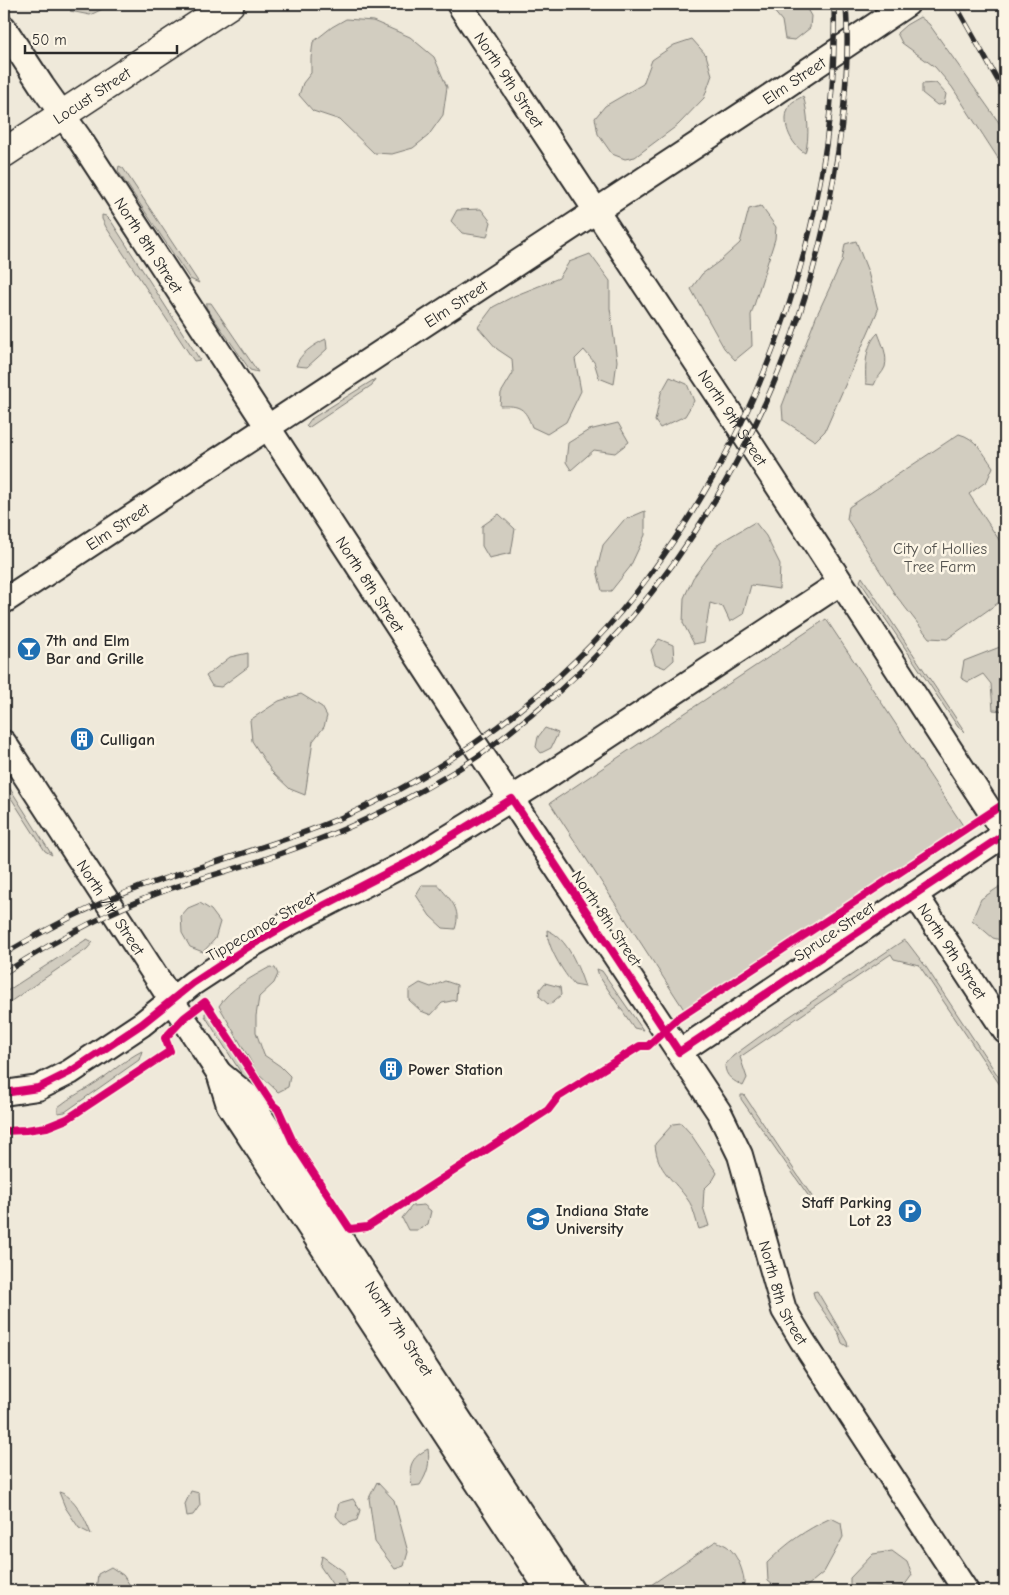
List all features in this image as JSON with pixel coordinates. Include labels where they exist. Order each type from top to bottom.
[{"type":"street","name":"Locust Street","points":[[4,153],[230,4]]},
{"type":"street","name":"North 9th Street","points":[[459,4],[748,440],[1005,834]]},
{"type":"street","name":"Elm Street","points":[[4,602],[907,4]]},
{"type":"street","name":"North 8th Street","points":[[4,28],[719,1112],[740,1155],[784,1310],[966,1591]]},
{"type":"street","name":"Tippecanoe Street","points":[[4,1093],[38,1088],[54,1082],[142,1024],[193,983],[248,947],[288,924],[414,859],[512,799],[840,583]]},
{"type":"street","name":"North 7th Street","points":[[4,743],[219,1073],[229,1105],[549,1591]]},
{"type":"street","name":"Spruce Street","points":[[679,1052],[1005,834]]},
{"type":"street","name":"North 9th Street","points":[[915,894],[1005,1031]]},
{"type":"street","name":"North 7th Street","points":[[219,1073],[246,1095],[572,1591]]},
{"type":"green space","points":[[77,4],[113,4],[90,15],[70,11]]},
{"type":"green space","points":[[768,4],[804,4],[811,16],[810,28],[795,40],[785,39],[782,21]]},
{"type":"green space","points":[[920,17],[929,24],[1005,131],[1005,169],[952,87],[935,67],[902,43],[897,33]]},
{"type":"green space","points":[[346,19],[373,21],[410,37],[434,57],[447,87],[443,115],[428,136],[413,148],[392,154],[374,153],[340,120],[313,111],[299,95],[303,83],[311,73],[313,42]]},
{"type":"green space","points":[[692,39],[706,55],[712,75],[704,98],[678,125],[635,157],[625,159],[612,154],[598,134],[595,118],[605,106],[643,84],[652,60],[674,45]]},
{"type":"green space","points":[[936,83],[946,94],[944,104],[937,105],[922,93],[922,84]]},
{"type":"green space","points":[[803,96],[808,125],[808,140],[805,153],[795,144],[786,125],[787,111],[791,104]]},
{"type":"green space","points":[[119,166],[123,168],[199,283],[190,279],[118,171]]},
{"type":"green space","points":[[761,206],[776,227],[775,239],[751,315],[752,346],[735,360],[724,348],[691,289],[702,274],[740,243],[749,209]]},
{"type":"green space","points":[[481,209],[491,222],[487,237],[462,233],[451,221],[457,210]]},
{"type":"green space","points":[[102,215],[111,221],[200,360],[194,361],[106,227]]},
{"type":"green space","points":[[856,241],[868,272],[878,310],[825,431],[815,441],[783,420],[782,406],[816,317],[842,261],[845,244]]},
{"type":"green space","points":[[590,254],[610,281],[610,308],[617,361],[614,384],[599,378],[594,362],[584,350],[575,359],[581,391],[566,422],[547,434],[532,427],[521,409],[512,406],[500,406],[501,393],[513,373],[512,359],[497,349],[478,327],[493,307],[514,296],[559,278],[569,262]]},
{"type":"green space","points":[[206,303],[211,303],[258,372],[250,370],[206,307]]},
{"type":"green space","points":[[878,333],[883,345],[886,363],[874,385],[866,384],[868,350]]},
{"type":"green space","points":[[326,339],[327,349],[307,367],[296,366],[300,357]]},
{"type":"green space","points":[[670,377],[687,384],[694,401],[685,416],[660,428],[655,421],[661,393]]},
{"type":"green space","points":[[375,379],[372,385],[308,428],[306,426],[311,419]]},
{"type":"green space","points":[[618,423],[629,442],[615,453],[594,450],[571,470],[566,462],[568,443],[589,430]]},
{"type":"green space","name":"City of Hollies Tree Farm","points":[[959,434],[975,443],[993,467],[987,481],[969,494],[1005,549],[1005,598],[947,639],[929,638],[894,593],[847,519],[849,507]]},
{"type":"green space","points":[[645,511],[645,535],[630,567],[611,591],[602,591],[597,570],[603,545],[624,520]]},
{"type":"green space","points":[[499,514],[515,529],[511,553],[489,558],[482,546],[482,526]]},
{"type":"green space","points":[[755,522],[766,536],[780,564],[779,589],[751,585],[743,614],[730,622],[723,607],[710,603],[704,642],[694,644],[683,623],[684,598],[693,578],[719,543]]},
{"type":"green space","points":[[862,577],[965,732],[958,727],[860,581]]},
{"type":"green space","points":[[826,619],[964,827],[685,1011],[550,803]]},
{"type":"green space","points":[[659,639],[673,645],[674,660],[665,668],[655,664],[651,650]]},
{"type":"green space","points":[[1005,645],[1005,711],[993,710],[991,684],[983,674],[968,682],[961,678],[964,661]]},
{"type":"green space","points":[[248,653],[248,667],[221,687],[212,686],[206,676],[230,657]]},
{"type":"green space","points":[[301,694],[322,707],[327,716],[324,727],[313,741],[305,795],[290,789],[272,772],[252,741],[250,720],[279,701]]},
{"type":"green space","points":[[545,728],[558,733],[551,748],[541,753],[536,747],[538,737]]},
{"type":"green space","points":[[4,779],[52,855],[45,851],[4,787]]},
{"type":"green space","points":[[422,885],[438,885],[454,905],[457,915],[455,929],[443,928],[430,916],[416,895]]},
{"type":"green space","points":[[999,887],[1002,918],[1005,920],[1005,941],[993,938],[972,920],[981,899]]},
{"type":"green space","points":[[200,903],[211,910],[220,922],[215,939],[203,952],[190,947],[182,933],[181,916],[188,908]]},
{"type":"green space","points":[[547,930],[561,939],[566,946],[585,987],[574,985],[565,973],[556,959]]},
{"type":"green space","points":[[87,939],[93,942],[87,949],[4,1006],[4,993]]},
{"type":"green space","points":[[904,940],[926,967],[1004,1085],[1000,1085],[919,965],[894,959],[891,954],[740,1057],[747,1078],[743,1086],[728,1076],[725,1065],[733,1056]]},
{"type":"green space","points":[[270,967],[275,968],[278,974],[274,983],[259,997],[256,1032],[264,1055],[290,1076],[288,1087],[278,1092],[257,1072],[219,1006],[235,989]]},
{"type":"green space","points":[[597,969],[602,971],[643,1030],[634,1028],[599,976]]},
{"type":"green space","points":[[445,981],[457,985],[456,1000],[442,1003],[431,1015],[421,1011],[409,1000],[409,990],[420,983],[431,987]]},
{"type":"green space","points":[[545,983],[560,987],[561,995],[549,1005],[539,996],[540,989]]},
{"type":"green space","points":[[207,1012],[265,1101],[263,1103],[259,1101],[205,1016]]},
{"type":"green space","points":[[142,1051],[139,1060],[65,1112],[58,1113],[58,1107],[63,1103]]},
{"type":"green space","points":[[741,1095],[744,1095],[813,1198],[812,1201],[741,1099]]},
{"type":"green space","points":[[681,1123],[717,1173],[704,1189],[703,1207],[709,1226],[699,1229],[690,1203],[667,1175],[656,1154],[655,1144],[673,1124]]},
{"type":"green space","points":[[424,1205],[431,1211],[428,1224],[418,1230],[408,1230],[402,1218],[412,1206]]},
{"type":"green space","points":[[817,1291],[847,1342],[848,1347],[842,1343],[839,1334],[815,1299],[813,1292]]},
{"type":"green space","points":[[428,1449],[428,1468],[425,1476],[420,1485],[412,1486],[410,1473],[412,1464],[417,1456]]},
{"type":"green space","points":[[377,1482],[394,1500],[408,1552],[404,1566],[395,1569],[375,1542],[369,1498]]},
{"type":"green space","points":[[191,1491],[199,1493],[200,1505],[193,1515],[187,1516],[185,1504]]},
{"type":"green space","points":[[59,1492],[65,1494],[75,1503],[91,1534],[79,1528],[65,1507]]},
{"type":"green space","points":[[353,1499],[360,1510],[357,1520],[344,1525],[336,1516],[339,1503]]},
{"type":"green space","points":[[831,1518],[841,1523],[843,1537],[824,1572],[806,1587],[781,1591],[768,1581],[767,1563],[797,1538]]},
{"type":"green space","points":[[716,1541],[729,1548],[736,1558],[743,1575],[743,1591],[642,1591]]},
{"type":"green space","points":[[892,1551],[907,1562],[912,1575],[904,1586],[891,1589],[850,1590],[850,1578],[873,1554]]},
{"type":"green space","points":[[322,1556],[343,1571],[350,1591],[337,1591],[320,1566]]},
{"type":"green space","points":[[111,1567],[123,1575],[134,1591],[96,1590],[98,1574]]},
{"type":"railway","points":[[4,954],[105,901],[140,887],[316,828],[373,803],[412,782],[488,734],[524,706],[558,677],[620,612],[648,577],[691,514],[729,447],[762,377],[789,306],[810,232],[824,157],[832,80],[834,4]]},
{"type":"railway","points":[[4,973],[44,948],[128,905],[172,888],[259,861],[322,838],[395,805],[432,784],[493,746],[530,716],[584,668],[634,614],[678,557],[717,496],[752,431],[781,365],[805,296],[824,226],[843,116],[847,60],[846,4]]},
{"type":"railway","points":[[955,4],[1005,93]]},
{"type":"cycle path","points":[[4,1093],[38,1088],[70,1072],[142,1024],[193,983],[248,947],[288,924],[414,859],[512,799],[679,1052],[1005,834]]},
{"type":"cycle path","points":[[4,1131],[47,1127],[67,1119],[170,1051],[165,1038],[184,1018],[205,1002],[273,1105],[278,1109],[293,1142],[350,1229],[367,1227],[548,1110],[558,1097],[640,1046],[648,1046],[677,1019],[1005,803]]},
{"type":"place","name":"7th and Elm Bar and Grille","points":[[29,649]]},
{"type":"place","name":"Culligan","points":[[82,739]]},
{"type":"place","name":"Power Station","points":[[391,1069]]},
{"type":"place","name":"Staff Parking Lot 23","points":[[910,1211]]},
{"type":"place","name":"Indiana State University","points":[[538,1219]]}]
